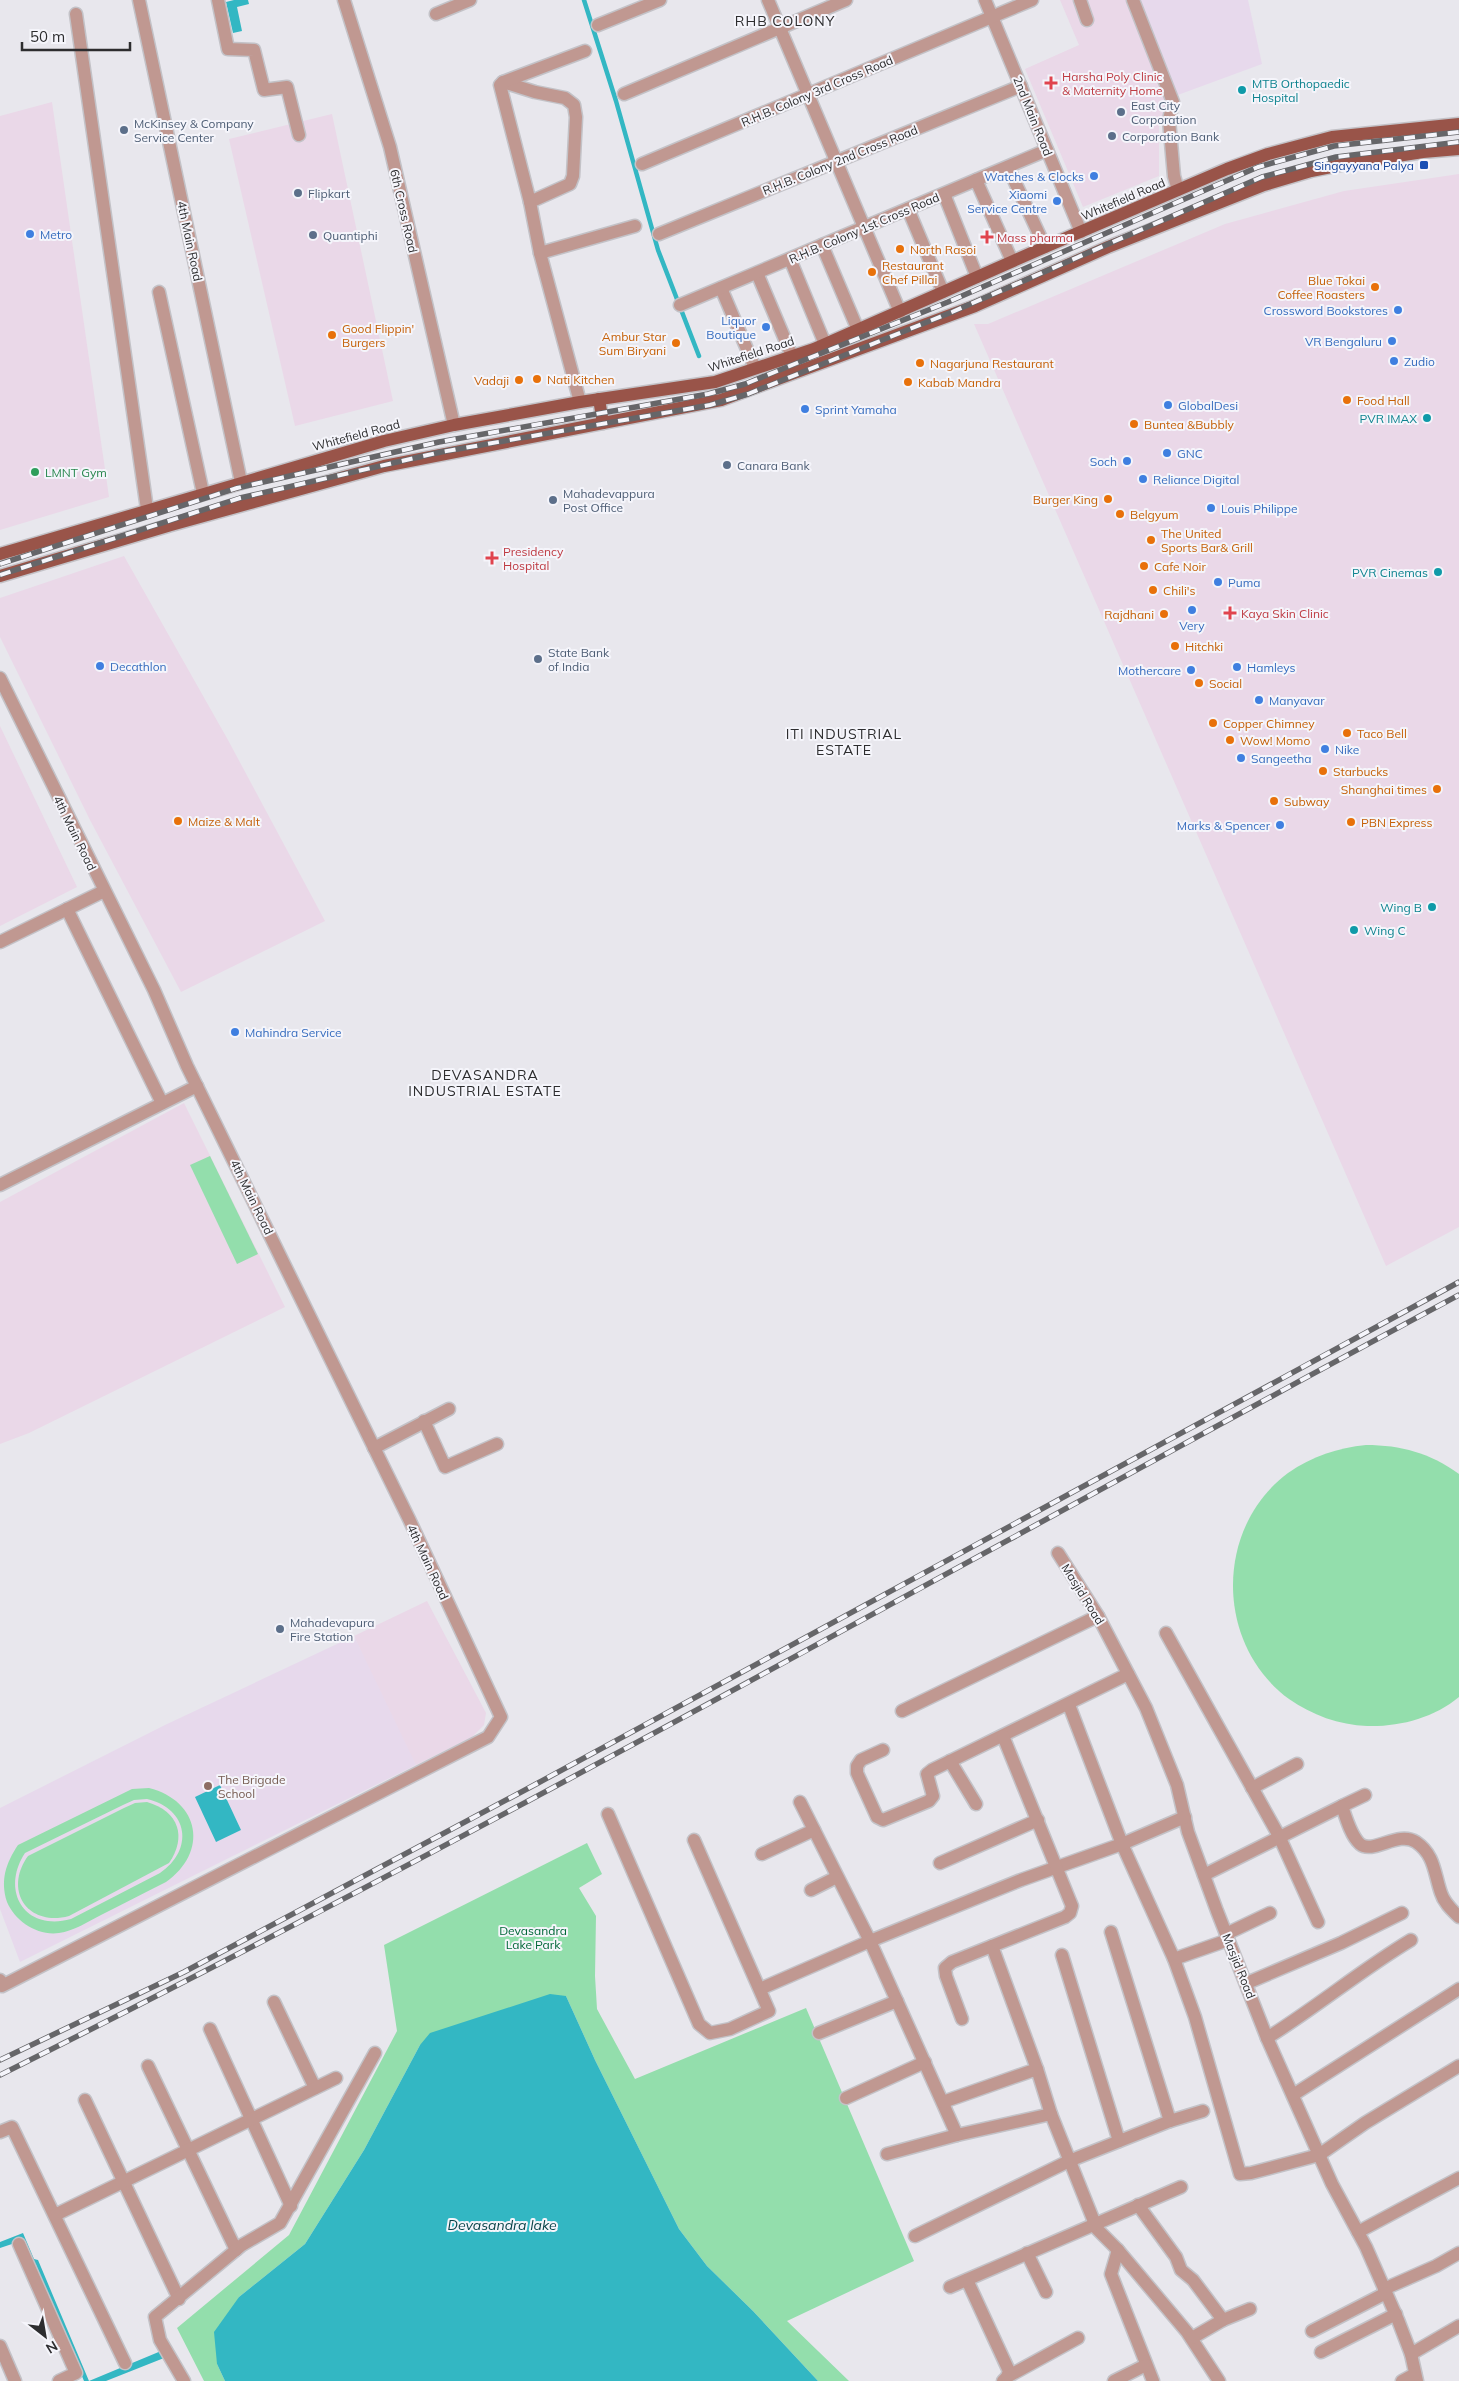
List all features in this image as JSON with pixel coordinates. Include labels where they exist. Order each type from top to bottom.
[{"type":"main road","name":"Whitefield Road","points":[[0,554],[384,441],[454,425],[580,402],[715,382],[825,344],[1226,169],[1268,154],[1332,137],[1459,124]]},
{"type":"main road","points":[[0,576],[171,525],[384,466],[721,400],[975,306],[1108,247],[1264,185],[1311,171],[1346,164],[1459,149]]},
{"type":"main road","points":[[599,400],[603,423]]},
{"type":"street","name":"4th Main Road","points":[[139,0],[241,482]]},
{"type":"street","points":[[218,0],[228,49],[254,50],[264,90],[287,87],[300,134]]},
{"type":"street","name":"6th Cross Road","points":[[344,0],[390,147],[454,425]]},
{"type":"street","points":[[436,14],[470,0]]},
{"type":"street","points":[[598,25],[660,0]]},
{"type":"street","points":[[768,0],[900,312]]},
{"type":"street","points":[[624,94],[846,0]]},
{"type":"street","name":"2nd Main Road","points":[[985,0],[1081,232]]},
{"type":"street","name":"R.H.B. Colony 3rd Cross Road","points":[[642,164],[1032,0]]},
{"type":"street","points":[[1080,0],[1087,20]]},
{"type":"street","points":[[1133,0],[1173,102],[1169,120],[1174,176],[1178,190]]},
{"type":"street","points":[[76,14],[147,510]]},
{"type":"street","points":[[580,402],[540,253],[530,202],[499,89],[503,82],[585,51]]},
{"type":"street","points":[[503,82],[535,92],[565,98],[574,105],[576,117],[573,176],[570,184],[530,202]]},
{"type":"street","name":"R.H.B. Colony 2nd Cross Road","points":[[659,234],[1021,86]]},
{"type":"street","name":"R.H.B. Colony 1st Cross Road","points":[[680,305],[1047,150]]},
{"type":"street","points":[[1008,167],[1045,247]]},
{"type":"street","points":[[976,180],[1012,261]]},
{"type":"street","points":[[944,194],[977,277]]},
{"type":"street","points":[[908,209],[943,292]]},
{"type":"street","points":[[540,253],[635,226]]},
{"type":"street","points":[[822,245],[858,330]]},
{"type":"street","points":[[790,259],[825,344]]},
{"type":"street","points":[[757,272],[792,356]]},
{"type":"street","points":[[721,288],[755,368]]},
{"type":"street","points":[[159,292],[203,493]]},
{"type":"street","name":"4th Main Road","points":[[0,678],[154,990],[197,1086],[374,1448],[501,1717],[488,1737],[1,1985]]},
{"type":"street","points":[[0,942],[104,890]]},
{"type":"street","points":[[67,909],[162,1103]]},
{"type":"street","points":[[0,1185],[197,1086]]},
{"type":"street","points":[[374,1448],[449,1409]]},
{"type":"street","points":[[424,1421],[445,1467],[497,1444]]},
{"type":"street","name":"Masjid Road","points":[[1058,1553],[1098,1616],[1146,1708],[1177,1785],[1185,1817],[1204,1875],[1267,2038],[1332,2184],[1358,2232],[1396,2314],[1411,2354],[1416,2378]]},
{"type":"street","points":[[902,1711],[1098,1616]]},
{"type":"street","points":[[1166,1633],[1279,1836],[1318,1922]]},
{"type":"street","points":[[883,1750],[861,1760],[857,1766],[858,1773],[877,1818],[883,1820],[929,1801],[933,1796],[927,1774],[1128,1674]]},
{"type":"street","points":[[1069,1704],[1122,1844],[1174,1959],[1195,2017],[1240,2174],[1251,2173],[1319,2155],[1365,2123],[1459,2066]]},
{"type":"street","points":[[962,2019],[946,1976],[945,1968],[952,1962],[1070,1913],[1072,1906],[1002,1736]]},
{"type":"street","points":[[950,1761],[976,1804]]},
{"type":"street","points":[[1252,1788],[1297,1764]]},
{"type":"street","points":[[1204,1875],[1279,1836],[1365,1795]]},
{"type":"street","points":[[800,1802],[870,1941],[957,2135]]},
{"type":"street","points":[[1342,1806],[1355,1837],[1361,1845],[1369,1848],[1397,1838],[1414,1840],[1427,1851],[1435,1866],[1441,1893],[1447,1905],[1459,1917]]},
{"type":"street","points":[[608,1814],[699,2024],[710,2033],[730,2028],[769,2012],[694,1840]]},
{"type":"street","points":[[760,1989],[870,1941],[1057,1867],[1122,1844],[1185,1817]]},
{"type":"street","points":[[940,1862],[1038,1820]]},
{"type":"street","points":[[762,1854],[814,1830]]},
{"type":"street","points":[[811,1890],[837,1877]]},
{"type":"street","points":[[1247,1983],[1342,1943],[1402,1912]]},
{"type":"street","points":[[1174,1959],[1227,1937],[1270,1914]]},
{"type":"street","points":[[1111,1932],[1170,2121]]},
{"type":"street","points":[[1267,2038],[1306,2014],[1377,1961],[1411,1940]]},
{"type":"street","points":[[992,1946],[1037,2069],[1051,2114],[1096,2229],[1118,2250],[1192,2338],[1219,2381]]},
{"type":"street","points":[[1062,1955],[1119,2141]]},
{"type":"street","points":[[1293,2095],[1459,1989]]},
{"type":"street","points":[[820,2033],[897,2001]]},
{"type":"street","points":[[274,2002],[314,2088]]},
{"type":"street","points":[[210,2029],[291,2206]]},
{"type":"street","points":[[184,2381],[160,2340],[155,2317],[236,2250],[280,2223],[375,2052]]},
{"type":"street","points":[[846,2098],[925,2062]]},
{"type":"street","points":[[148,2066],[236,2250]]},
{"type":"street","points":[[943,2102],[1037,2069]]},
{"type":"street","points":[[55,2215],[336,2078]]},
{"type":"street","points":[[85,2100],[179,2299]]},
{"type":"street","points":[[915,2236],[1069,2160],[1170,2121],[1203,2111]]},
{"type":"street","points":[[888,2154],[957,2135],[1051,2114]]},
{"type":"street","points":[[0,2132],[12,2127],[124,2363]]},
{"type":"street","points":[[1358,2232],[1459,2178]]},
{"type":"street","points":[[950,2287],[1094,2223],[1181,2187]]},
{"type":"street","points":[[1138,2205],[1176,2257],[1181,2270],[1194,2280],[1224,2320]]},
{"type":"street","points":[[18,2244],[76,2373],[59,2381]]},
{"type":"street","points":[[1118,2250],[1111,2274],[1153,2381]]},
{"type":"street","points":[[1026,2253],[1046,2292]]},
{"type":"street","points":[[1312,2331],[1459,2253]]},
{"type":"street","points":[[967,2280],[1009,2371],[1005,2379]]},
{"type":"street","points":[[1192,2338],[1224,2320],[1250,2309]]},
{"type":"street","points":[[1321,2352],[1396,2314]]},
{"type":"street","points":[[1411,2354],[1459,2326]]},
{"type":"street","points":[[1005,2379],[1078,2338]]},
{"type":"street","points":[[0,2346],[15,2381]]},
{"type":"street","points":[[1114,2381],[1146,2365]]},
{"type":"street","points":[[1402,2381],[1416,2378]]},
{"type":"shaded area","points":[[1060,0],[1128,0],[1168,100],[1159,127],[1159,176],[1083,207],[1025,69],[1079,45]]},
{"type":"shaded area","points":[[1140,0],[1248,0],[1262,64],[1175,96]]},
{"type":"shaded area","points":[[52,102],[109,497],[0,530],[0,116]]},
{"type":"shaded area","points":[[332,114],[393,401],[295,426],[229,139]]},
{"type":"shaded area","points":[[1459,174],[1459,1227],[1386,1266],[974,324],[988,324],[1225,224],[1344,191]]},
{"type":"shaded area","points":[[124,556],[228,740],[325,921],[181,992],[90,820],[0,637],[0,598]]},
{"type":"shaded area","points":[[0,726],[77,887],[0,926]]},
{"type":"shaded area","points":[[184,1103],[285,1307],[29,1433],[0,1444],[0,1202]]},
{"type":"shaded area","points":[[427,1601],[486,1713],[484,1725],[472,1737],[416,1765],[397,1730],[354,1636]]},
{"type":"shaded area","name":"The Brigade School","points":[[354,1636],[416,1765],[20,1962],[0,1909],[0,1808],[165,1725]]},
{"type":"green space","points":[[210,1156],[258,1254],[237,1264],[190,1165]]},
{"type":"green space","points":[[1379,1445],[1415,1452],[1437,1461],[1459,1474],[1459,1697],[1439,1711],[1416,1720],[1379,1726],[1346,1724],[1316,1714],[1289,1699],[1265,1676],[1247,1649],[1237,1618],[1233,1586],[1236,1554],[1247,1524],[1264,1496],[1288,1473],[1316,1457],[1345,1448]]},
{"type":"green space","points":[[149,1788],[166,1795],[179,1804],[188,1816],[193,1829],[193,1843],[189,1856],[180,1870],[166,1882],[70,1930],[59,1933],[43,1932],[35,1930],[21,1921],[7,1902],[4,1886],[7,1865],[18,1845],[132,1789]],"holes":[[[147,1799],[161,1804],[172,1812],[179,1821],[182,1831],[182,1842],[171,1864],[160,1873],[71,1919],[41,1920],[30,1914],[21,1905],[16,1894],[15,1881],[18,1867],[25,1853],[134,1800]]]},
{"type":"green space","points":[[147,1802],[158,1806],[166,1812],[173,1818],[177,1826],[178,1844],[169,1863],[69,1916],[54,1918],[42,1916],[31,1911],[19,1893],[18,1882],[21,1869],[28,1856],[135,1803]]},
{"type":"green space","name":"Devasandra Lake Park","points":[[587,1843],[602,1874],[579,1888],[596,1916],[595,1976],[597,2009],[635,2079],[806,2008],[914,2261],[787,2321],[849,2381],[818,2381],[753,2311],[707,2266],[679,2229],[595,2060],[566,1996],[420,2045],[364,2150],[305,2244],[239,2297],[217,2364],[225,2381],[204,2381],[177,2328],[289,2235],[397,2031],[384,1945]]},
{"type":"water","points":[[248,0],[249,4],[237,7],[242,31],[233,33],[226,2]]},
{"type":"water","points":[[220,1785],[241,1830],[216,1842],[195,1797]]},
{"type":"water","name":"Devasandra lake","points":[[550,1994],[566,1996],[595,2060],[679,2229],[707,2266],[753,2311],[818,2381],[225,2381],[217,2364],[214,2332],[239,2297],[305,2244],[364,2150],[420,2045],[430,2033]]},
{"type":"water","points":[[23,2233],[34,2259],[38,2260],[89,2381],[84,2381],[36,2265],[33,2266],[21,2241],[0,2248],[0,2242]]},
{"type":"water","points":[[161,2351],[164,2358],[106,2381],[89,2381]]},
{"type":"waterway","points":[[584,0],[616,101],[658,250],[699,356]]},
{"type":"railway","points":[[0,564],[237,488],[439,442],[708,394],[745,384],[948,302],[1258,167],[1334,146],[1459,132]]},
{"type":"railway","points":[[0,575],[240,498],[441,452],[710,405],[748,394],[952,312],[1262,177],[1336,157],[1459,142]]},
{"type":"railway","points":[[0,2060],[184,1972],[538,1783],[1459,1282]]},
{"type":"railway","points":[[0,2075],[185,1982],[551,1789],[1459,1295]]},
{"type":"place","name":"Harsha Poly Clinic & Maternity Home","points":[[1051,83]]},
{"type":"place","name":"MTB Orthopaedic Hospital","points":[[1242,90]]},
{"type":"place","name":"East City Corporation","points":[[1121,112]]},
{"type":"place","name":"McKinsey & Company Service Center","points":[[124,130]]},
{"type":"place","name":"Corporation Bank","points":[[1112,136]]},
{"type":"place","name":"Singayyana Palya","points":[[1424,165]]},
{"type":"place","name":"Watches & Clocks","points":[[1094,176]]},
{"type":"place","name":"Flipkart","points":[[298,193]]},
{"type":"place","name":"Xiaomi Service Centre","points":[[1057,201]]},
{"type":"place","name":"Metro","points":[[30,234]]},
{"type":"place","name":"Quantiphi","points":[[313,235]]},
{"type":"place","name":"Mass pharma","points":[[987,237]]},
{"type":"place","name":"North Rasoi","points":[[900,249]]},
{"type":"place","name":"Restaurant Chef Pillai","points":[[872,272]]},
{"type":"place","name":"Blue Tokai Coffee Roasters","points":[[1375,287]]},
{"type":"place","name":"Crossword Bookstores","points":[[1398,310]]},
{"type":"place","name":"Liquor Boutique","points":[[766,327]]},
{"type":"place","name":"Good Flippin' Burgers","points":[[332,335]]},
{"type":"place","name":"VR Bengaluru","points":[[1392,341]]},
{"type":"place","name":"Ambur Star Sum Biryani","points":[[676,343]]},
{"type":"place","name":"Zudio","points":[[1394,361]]},
{"type":"place","name":"Nagarjuna Restaurant","points":[[920,363]]},
{"type":"place","name":"Nati Kitchen","points":[[537,379]]},
{"type":"place","name":"Vadaji","points":[[519,380]]},
{"type":"place","name":"Kabab Mandra","points":[[908,382]]},
{"type":"place","name":"Food Hall","points":[[1347,400]]},
{"type":"place","name":"GlobalDesi","points":[[1168,405]]},
{"type":"place","name":"Sprint Yamaha","points":[[805,409]]},
{"type":"place","name":"PVR IMAX","points":[[1427,418]]},
{"type":"place","name":"Buntea &Bubbly","points":[[1134,424]]},
{"type":"place","name":"GNC","points":[[1167,453]]},
{"type":"place","name":"Soch","points":[[1127,461]]},
{"type":"place","name":"Canara Bank","points":[[727,465]]},
{"type":"place","name":"LMNT Gym","points":[[35,472]]},
{"type":"place","name":"Reliance Digital","points":[[1143,479]]},
{"type":"place","name":"Burger King","points":[[1108,499]]},
{"type":"place","name":"Mahadevappura Post Office","points":[[553,500]]},
{"type":"place","name":"Louis Philippe","points":[[1211,508]]},
{"type":"place","name":"Belgyum","points":[[1120,514]]},
{"type":"place","name":"The United Sports Bar& Grill","points":[[1151,540]]},
{"type":"place","name":"Presidency Hospital","points":[[492,558]]},
{"type":"place","name":"Cafe Noir","points":[[1144,566]]},
{"type":"place","name":"PVR Cinemas","points":[[1438,572]]},
{"type":"place","name":"Puma","points":[[1218,582]]},
{"type":"place","name":"Chili's","points":[[1153,590]]},
{"type":"place","name":"Very","points":[[1192,610]]},
{"type":"place","name":"Kaya Skin Clinic","points":[[1230,613]]},
{"type":"place","name":"Rajdhani","points":[[1164,614]]},
{"type":"place","name":"Hitchki","points":[[1175,646]]},
{"type":"place","name":"State Bank of India","points":[[538,659]]},
{"type":"place","name":"Decathlon","points":[[100,666]]},
{"type":"place","name":"Hamleys","points":[[1237,667]]},
{"type":"place","name":"Mothercare","points":[[1191,670]]},
{"type":"place","name":"Social","points":[[1199,683]]},
{"type":"place","name":"Manyavar","points":[[1259,700]]},
{"type":"place","name":"Copper Chimney","points":[[1213,723]]},
{"type":"place","name":"Taco Bell","points":[[1347,733]]},
{"type":"place","name":"Wow! Momo","points":[[1230,740]]},
{"type":"place","name":"Nike","points":[[1325,749]]},
{"type":"place","name":"Sangeetha","points":[[1241,758]]},
{"type":"place","name":"Starbucks","points":[[1323,771]]},
{"type":"place","name":"Shanghai times","points":[[1437,789]]},
{"type":"place","name":"Subway","points":[[1274,801]]},
{"type":"place","name":"Maize & Malt","points":[[178,821]]},
{"type":"place","name":"PBN Express","points":[[1351,822]]},
{"type":"place","name":"Marks & Spencer","points":[[1280,825]]},
{"type":"place","name":"Wing B","points":[[1432,907]]},
{"type":"place","name":"Wing C","points":[[1354,930]]},
{"type":"place","name":"Mahindra Service","points":[[235,1032]]},
{"type":"place","name":"Mahadevapura Fire Station","points":[[280,1629]]},
{"type":"place","name":"The Brigade School","points":[[208,1786]]},
{"type":"district","name":"RHB COLONY","points":[[785,21]]},
{"type":"district","name":"ITI INDUSTRIAL ESTATE","points":[[844,742]]},
{"type":"district","name":"DEVASANDRA INDUSTRIAL ESTATE","points":[[485,1084]]}]
